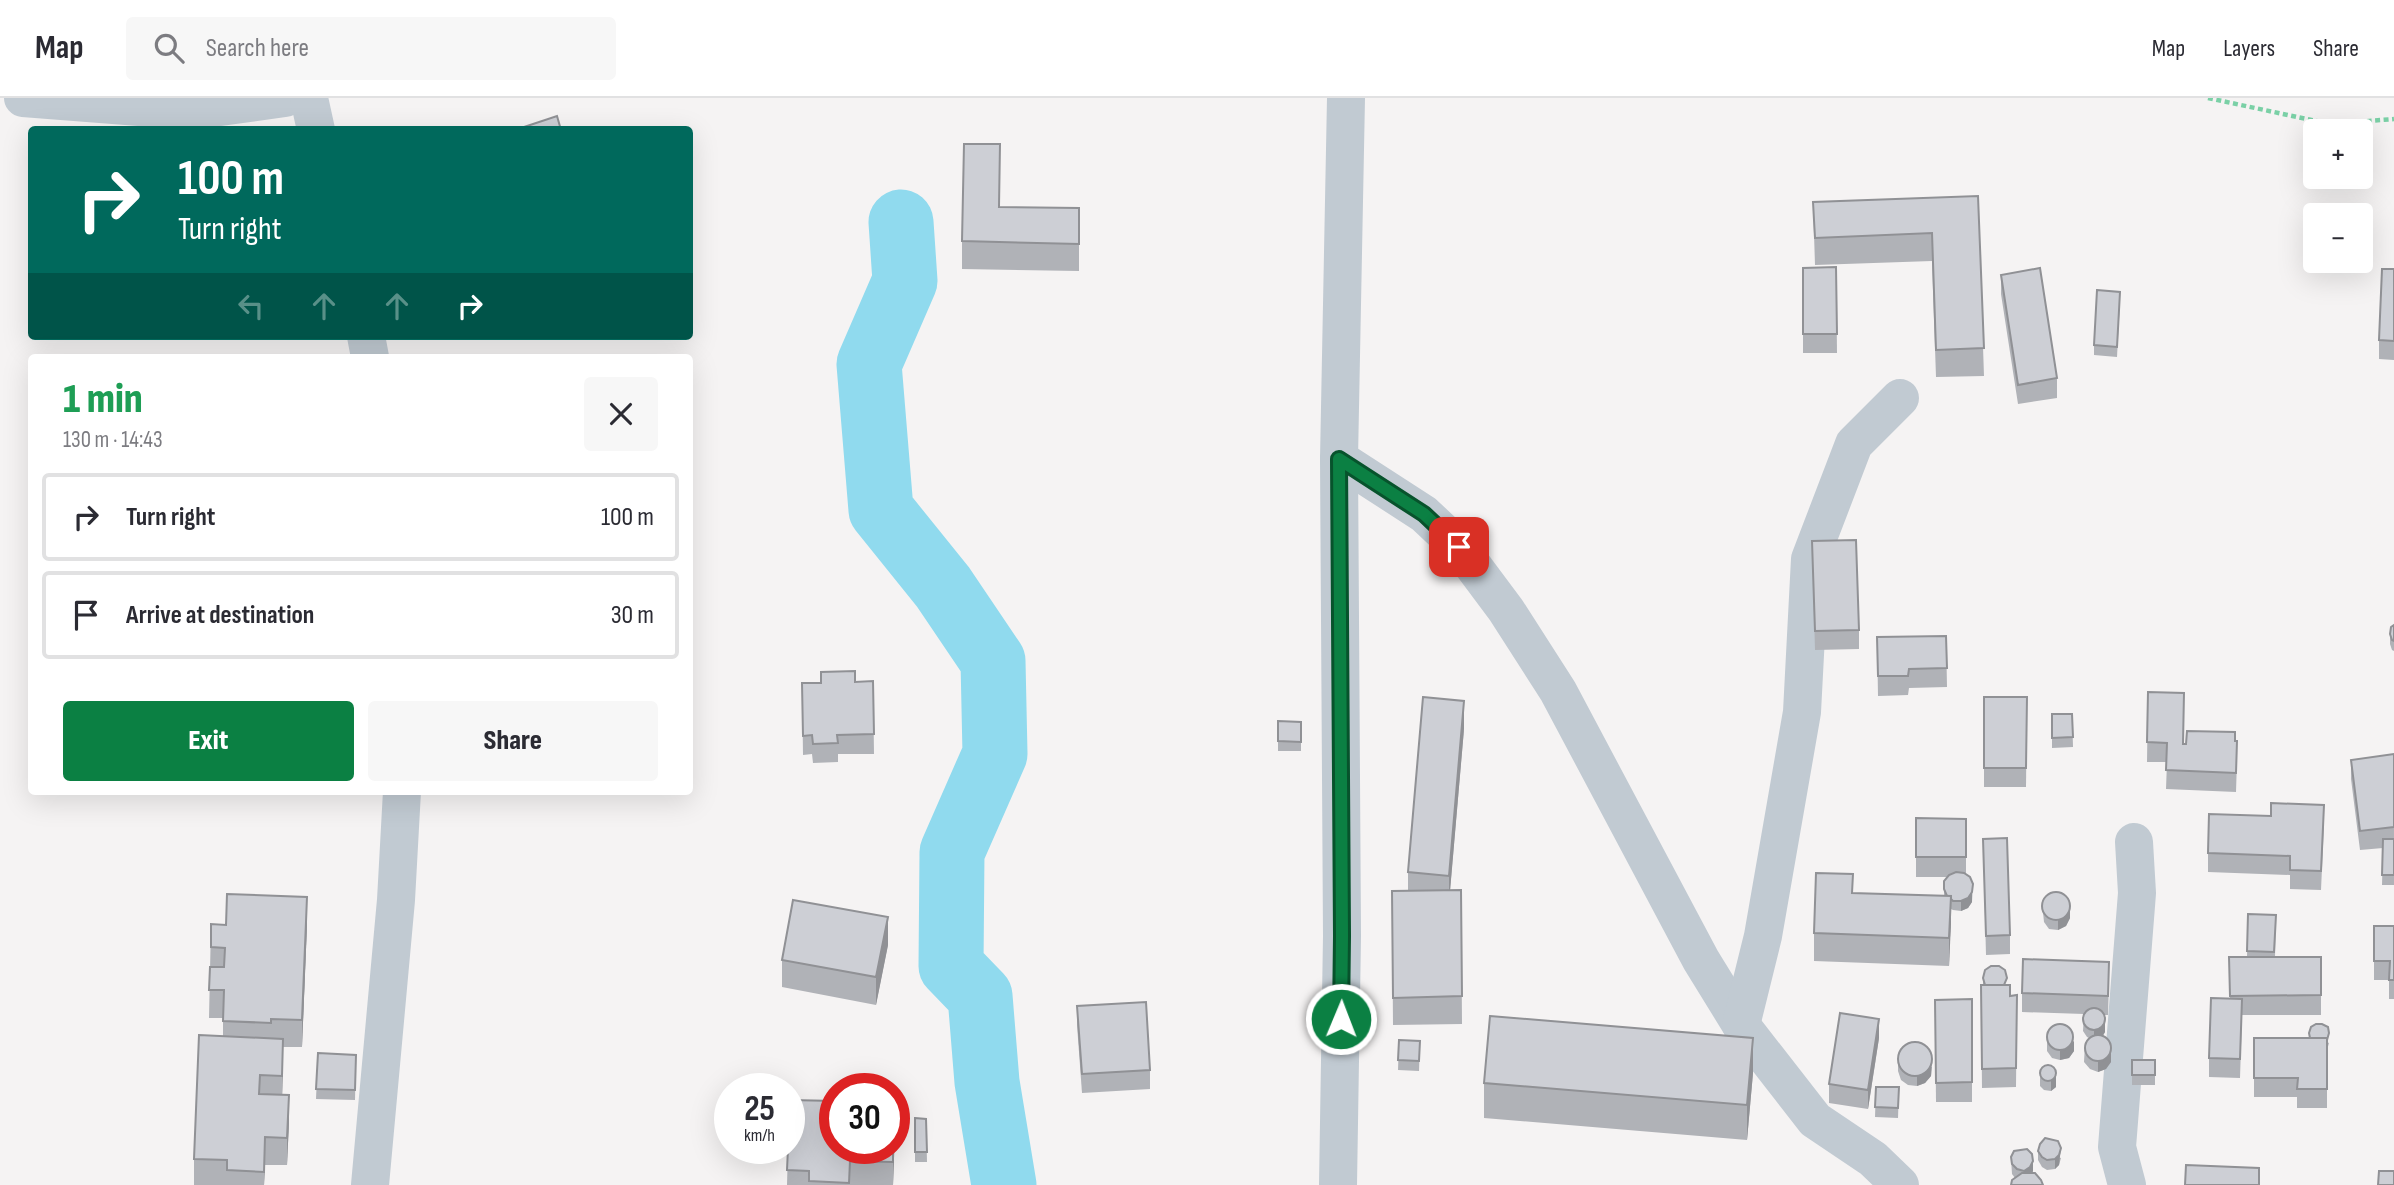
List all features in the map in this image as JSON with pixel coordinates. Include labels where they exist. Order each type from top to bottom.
[{"type":"street","points":[[23,98],[191,111],[285,98]]},
{"type":"street","points":[[309,98],[315,126]]},
{"type":"street","points":[[1338,1185],[1342,936],[1339,459],[1346,98]]},
{"type":"street","points":[[1741,1025],[1763,936],[1802,712],[1810,559],[1854,444],[1900,398]]},
{"type":"street","points":[[1339,459],[1424,514],[1459,547],[1506,610],[1558,691],[1701,960],[1741,1025],[1815,1120],[1873,1159],[1900,1185]]},
{"type":"street","points":[[369,1185],[397,900],[402,795]]},
{"type":"street","points":[[2127,1185],[2117,1147],[2137,893],[2134,842]]},
{"type":"path","points":[[2208,98],[2330,124],[2394,119]]},
{"type":"building","points":[[557,116],[560,126],[527,126]]},
{"type":"building","points":[[964,144],[1000,144],[999,207],[1079,208],[1079,244],[962,241]]},
{"type":"building","points":[[1978,196],[1984,348],[1936,350],[1932,233],[1815,238],[1813,202]]},
{"type":"building","points":[[1836,267],[1837,334],[1803,334],[1803,268]]},
{"type":"building","points":[[2040,268],[2057,378],[2018,385],[2001,275]]},
{"type":"building","points":[[2382,269],[2394,269],[2394,341],[2379,340]]},
{"type":"building","points":[[2097,290],[2120,292],[2117,347],[2094,345]]},
{"type":"building","points":[[1856,540],[1859,630],[1815,631],[1812,541]]},
{"type":"building","points":[[2394,625],[2394,641],[2390,634]]},
{"type":"building","points":[[1946,636],[1947,668],[1909,669],[1908,676],[1878,676],[1877,637]]},
{"type":"building","points":[[855,671],[855,682],[873,681],[874,734],[837,735],[838,743],[813,744],[812,735],[803,736],[802,683],[821,683],[821,672]]},
{"type":"building","points":[[2148,692],[2184,693],[2183,744],[2186,744],[2187,731],[2235,732],[2236,773],[2166,770],[2167,743],[2147,742]]},
{"type":"building","points":[[1423,697],[1464,701],[1449,876],[1408,872]]},
{"type":"building","points":[[1984,697],[2027,697],[2026,768],[1984,768]]},
{"type":"building","points":[[2052,714],[2072,714],[2073,737],[2052,738]]},
{"type":"building","points":[[1278,721],[1301,722],[1301,742],[1278,741]]},
{"type":"building","points":[[2394,754],[2394,827],[2360,831],[2351,760]]},
{"type":"building","points":[[2271,803],[2324,805],[2321,871],[2290,870],[2290,856],[2208,853],[2209,814],[2271,816]]},
{"type":"building","points":[[1916,818],[1966,819],[1966,857],[1916,857]]},
{"type":"building","points":[[2007,838],[2010,935],[1986,936],[1983,839]]},
{"type":"building","points":[[2383,839],[2394,839],[2394,875],[2382,875]]},
{"type":"building","points":[[1956,872],[1970,877],[1973,884],[1968,898],[1961,901],[1953,901],[1944,889],[1944,881]]},
{"type":"building","points":[[1816,873],[1853,874],[1852,893],[1951,896],[1949,938],[1814,933]]},
{"type":"building","points":[[1461,890],[1462,996],[1393,998],[1392,891]]},
{"type":"building","points":[[2056,892],[2066,896],[2070,906],[2066,916],[2056,920],[2046,916],[2042,906],[2046,896]]},
{"type":"building","points":[[227,894],[307,897],[302,1020],[271,1019],[271,1023],[223,1021],[224,990],[209,990],[210,967],[224,967],[225,948],[211,947],[211,924],[226,925]]},
{"type":"building","points":[[793,900],[888,917],[876,977],[782,960]]},
{"type":"building","points":[[2248,914],[2276,915],[2274,952],[2247,951]]},
{"type":"building","points":[[2374,926],[2394,926],[2394,980],[2389,980],[2390,961],[2374,961]]},
{"type":"building","points":[[2229,957],[2321,957],[2321,995],[2230,996]]},
{"type":"building","points":[[2023,959],[2109,962],[2108,996],[2022,993]]},
{"type":"building","points":[[1991,966],[1999,966],[2005,970],[2007,978],[2004,985],[1985,985],[1985,970]]},
{"type":"building","points":[[1981,985],[2010,985],[2010,996],[2017,995],[2016,1068],[1982,1069]]},
{"type":"building","points":[[2211,998],[2242,999],[2240,1059],[2209,1058]]},
{"type":"building","points":[[1972,999],[1972,1082],[1936,1083],[1935,1000]]},
{"type":"building","points":[[1146,1002],[1150,1070],[1082,1074],[1077,1006]]},
{"type":"building","points":[[2094,1008],[2102,1011],[2105,1019],[2102,1027],[2094,1030],[2086,1027],[2083,1019],[2086,1011]]},
{"type":"building","points":[[1840,1013],[1879,1019],[1868,1090],[1829,1084]]},
{"type":"building","points":[[1490,1016],[1753,1038],[1747,1105],[1484,1083]]},
{"type":"building","points":[[2060,1024],[2070,1027],[2073,1037],[2070,1047],[2060,1050],[2050,1047],[2047,1037],[2050,1027]]},
{"type":"building","points":[[2316,1024],[2328,1027],[2327,1040],[2310,1038],[2311,1027]]},
{"type":"building","points":[[199,1035],[283,1039],[282,1076],[260,1075],[259,1094],[289,1095],[287,1138],[265,1137],[264,1172],[227,1170],[227,1160],[194,1159]]},
{"type":"building","points":[[2098,1035],[2107,1039],[2111,1048],[2107,1057],[2098,1061],[2089,1057],[2085,1048],[2089,1039]]},
{"type":"building","points":[[2254,1038],[2327,1038],[2327,1089],[2297,1089],[2298,1078],[2254,1078]]},
{"type":"building","points":[[1399,1040],[1420,1041],[1419,1061],[1398,1060]]},
{"type":"building","points":[[1915,1042],[1927,1047],[1932,1059],[1927,1071],[1915,1076],[1903,1071],[1898,1059],[1903,1047]]},
{"type":"building","points":[[318,1053],[356,1055],[355,1090],[316,1089]]},
{"type":"building","points":[[2132,1060],[2155,1060],[2155,1075],[2132,1075]]},
{"type":"building","points":[[2045,1065],[2051,1065],[2056,1073],[2054,1079],[2045,1081],[2040,1076],[2040,1070]]},
{"type":"building","points":[[1876,1087],[1899,1087],[1898,1108],[1875,1107]]},
{"type":"building","points":[[805,1100],[819,1101],[819,1164],[850,1164],[849,1183],[809,1181],[809,1171],[787,1170],[787,1164],[805,1164]]},
{"type":"building","points":[[915,1118],[926,1119],[927,1152],[915,1152]]},
{"type":"building","points":[[2045,1138],[2058,1141],[2061,1148],[2055,1159],[2047,1160],[2038,1151]]},
{"type":"building","points":[[2027,1149],[2032,1154],[2030,1167],[2024,1171],[2017,1169],[2012,1164],[2014,1151]]},
{"type":"building","points":[[2186,1165],[2259,1168],[2259,1185],[2185,1185]]},
{"type":"building","points":[[2379,1171],[2394,1171],[2394,1185],[2378,1185]]},
{"type":"building","points":[[2022,1173],[2035,1173],[2043,1185],[2011,1185],[2012,1180]]},
{"type":"waterway","points":[[901,222],[905,281],[869,364],[881,510],[943,587],[993,661],[995,754],[952,852],[951,966],[980,996],[987,1082],[1004,1185]]},
{"type":"route","points":[[1341,1019],[1339,459],[1424,514],[1459,547]]}]
